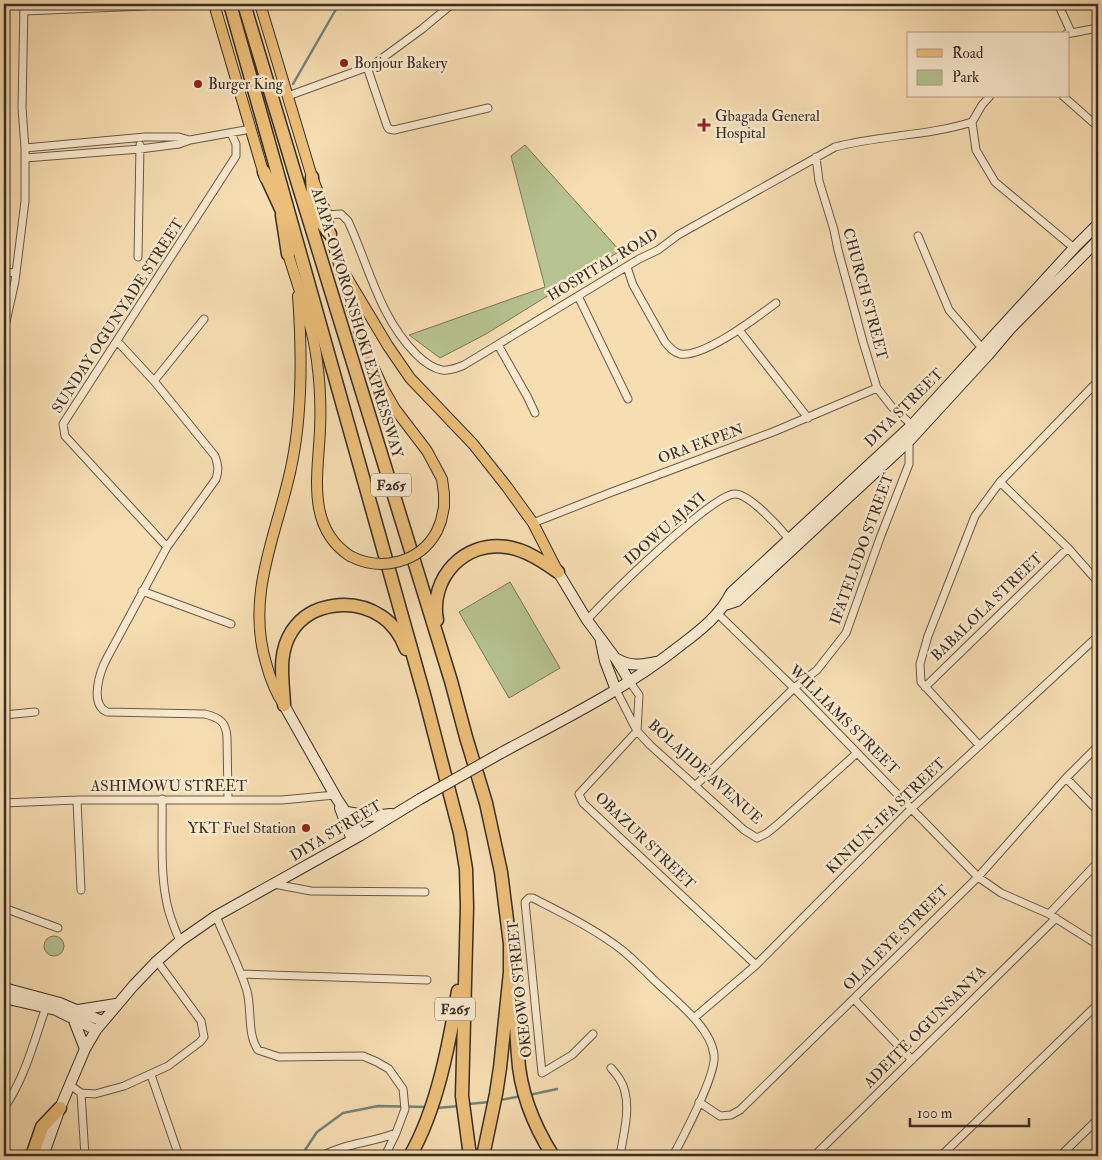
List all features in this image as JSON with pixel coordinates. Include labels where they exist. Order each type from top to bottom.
[{"type":"highway","name":"F265","points":[[230,4],[425,698],[460,833],[466,869],[466,949],[454,1017],[442,1068],[428,1114],[410,1156]]},
{"type":"highway","name":"APAPA-OWORONSHOKI EXPRESSWAY","points":[[244,4],[451,681],[486,803],[501,872],[510,944],[510,972]]},
{"type":"highway","points":[[276,168],[288,254]]},
{"type":"highway","points":[[264,172],[297,244]]},
{"type":"highway","points":[[312,177],[316,242]]},
{"type":"highway","points":[[298,184],[313,212],[330,234]]},
{"type":"highway","points":[[451,681],[436,612],[437,597],[449,569],[471,550],[495,546],[520,550],[544,562],[558,572]]},
{"type":"highway","points":[[284,705],[281,665],[287,641],[292,631],[302,621],[311,614],[332,605],[344,605],[369,610],[391,624],[405,646],[425,698]]},
{"type":"highway","points":[[466,949],[462,1096],[470,1156]]},
{"type":"highway","name":"F265","points":[[483,1156],[496,1094],[510,972]]},
{"type":"highway","points":[[510,972],[516,1009],[518,1057],[521,1077],[532,1116],[540,1136],[552,1156]]},
{"type":"highway","points":[[32,1156],[60,1108]]},
{"type":"main road","points":[[214,4],[297,285],[306,308],[317,361],[320,418],[316,490],[318,505],[328,536],[334,544],[350,556],[365,562],[374,564],[401,561],[424,549],[432,541],[437,531],[444,507],[444,494],[440,474],[427,451],[395,409],[380,382],[360,336],[339,262]]},
{"type":"main road","name":"APAPA-OWORONSHOKI EXPRESSWAY","points":[[260,4],[312,177],[327,214],[330,234],[339,262]]},
{"type":"main road","name":"DIYA STREET","points":[[60,1108],[85,1049],[99,1025],[116,1004],[180,941],[216,916],[356,837],[394,813],[630,682],[662,661],[703,628],[725,605],[731,593],[912,425],[1098,224]]},
{"type":"main road","name":"DIYA STREET","points":[[725,605],[737,601],[910,440],[1010,329],[1098,240]]},
{"type":"main road","points":[[339,262],[363,306],[410,378],[473,444],[533,523],[558,572],[587,620],[616,658],[630,682]]},
{"type":"main road","points":[[297,285],[301,378],[298,422],[293,462],[261,584],[261,645],[277,694],[336,797],[356,837]]},
{"type":"main road","points":[[601,639],[605,661],[616,690]]},
{"type":"main road","points":[[616,658],[628,665],[662,661]]},
{"type":"main road","points":[[336,797],[347,812],[356,837]]},
{"type":"main road","points":[[347,812],[370,816],[394,813]]},
{"type":"main road","points":[[4,988],[75,1014],[99,1025]]},
{"type":"main road","points":[[4,998],[54,1007]]},
{"type":"main road","points":[[75,1014],[116,1004]]},
{"type":"main road","points":[[75,1014],[85,1049]]},
{"type":"main road","points":[[43,1156],[47,1128]]},
{"type":"street","points":[[288,96],[368,67],[422,29],[452,4]]},
{"type":"street","points":[[1058,4],[1068,32]]},
{"type":"street","points":[[4,331],[16,273],[25,201],[25,148],[22,108],[24,7],[144,6]]},
{"type":"street","points":[[1070,33],[1098,28]]},
{"type":"street","points":[[368,67],[386,126],[390,129],[394,130],[488,108]]},
{"type":"street","points":[[988,98],[972,122],[976,150],[995,182],[1074,248]]},
{"type":"street","points":[[1065,98],[1098,127]]},
{"type":"street","name":"HOSPITAL ROAD","points":[[327,214],[341,214],[348,221],[383,308],[407,345],[422,360],[433,367],[441,370],[454,369],[658,250],[678,235],[835,147],[854,142],[955,127],[972,122]]},
{"type":"street","points":[[25,158],[179,144],[190,140],[251,129]]},
{"type":"street","name":"SUNDAY OGUNYADE STREET","points":[[167,546],[65,436],[63,424],[236,156],[236,144],[232,133]]},
{"type":"street","points":[[25,148],[140,138],[179,137],[190,140]]},
{"type":"street","points":[[138,257],[140,138]]},
{"type":"street","name":"CHURCH STREET","points":[[816,157],[819,181],[877,388],[892,407],[912,425]]},
{"type":"street","points":[[918,236],[949,310],[982,348]]},
{"type":"street","points":[[627,267],[633,285],[665,342],[671,349],[680,354],[696,353],[739,330],[776,303]]},
{"type":"street","points":[[4,272],[16,273]]},
{"type":"street","points":[[578,296],[628,398]]},
{"type":"street","points":[[154,381],[204,319]]},
{"type":"street","points":[[739,330],[808,418]]},
{"type":"street","points":[[117,341],[154,381],[215,456],[218,463],[218,472],[216,478],[167,546],[142,591],[102,669],[99,681],[98,703],[107,712],[205,714],[216,716],[223,721],[227,737],[228,798]]},
{"type":"street","points":[[498,344],[535,414]]},
{"type":"street","points":[[979,745],[921,682],[920,664],[928,636],[975,516],[1000,482],[1098,381]]},
{"type":"street","name":"ORA EKPEN","points":[[533,523],[808,418],[877,388]]},
{"type":"street","name":"IFATELUDO STREET","points":[[695,786],[794,688],[817,670],[846,633],[908,464],[910,440]]},
{"type":"street","points":[[1000,482],[1068,548],[1098,582]]},
{"type":"street","name":"IDOWU AJAYI","points":[[587,620],[698,515],[725,497],[734,494],[748,498],[789,539]]},
{"type":"street","name":"BABALOLA STREET","points":[[924,687],[1068,548]]},
{"type":"street","points":[[142,591],[231,624]]},
{"type":"street","name":"WILLIAMS STREET","points":[[717,613],[794,688],[912,808],[961,862],[978,877],[1001,893],[1056,918],[1098,946]]},
{"type":"street","name":"KINIUN-IFA STREET","points":[[694,1018],[756,965],[912,808],[1098,636]]},
{"type":"street","points":[[630,682],[639,695],[637,731]]},
{"type":"street","name":"BOLAJIDE AVENUE","points":[[616,690],[637,731],[744,830],[757,838],[777,825],[857,753]]},
{"type":"street","points":[[4,715],[34,712]]},
{"type":"street","name":"OBAZUR STREET","points":[[637,731],[579,794],[583,803],[756,965]]},
{"type":"street","name":"OLALEYE STREET","points":[[699,1102],[720,1116],[731,1115],[740,1110],[978,877],[1066,778],[1098,746]]},
{"type":"street","points":[[1066,778],[1098,811]]},
{"type":"street","name":"ASHIMOWU STREET","points":[[4,803],[228,798],[282,800],[336,797]]},
{"type":"street","points":[[162,799],[165,888],[169,911],[180,941]]},
{"type":"street","points":[[78,800],[81,890]]},
{"type":"street","points":[[1049,914],[1098,862]]},
{"type":"street","points":[[274,884],[311,892],[425,892]]},
{"type":"street","name":"OKEOWO STREET","points":[[593,1034],[572,1055],[542,1073],[525,902],[529,898],[533,898],[585,925],[622,950],[694,1018],[711,1041],[715,1056],[712,1072],[686,1133],[673,1156]]},
{"type":"street","points":[[4,908],[58,928]]},
{"type":"street","points":[[216,916],[241,974],[248,1000],[252,1038],[258,1050],[279,1057],[363,1056],[389,1070],[403,1089],[405,1109],[385,1156]]},
{"type":"street","name":"ADEITE OGUNSANYA","points":[[814,1156],[1056,918]]},
{"type":"street","points":[[70,1085],[81,1093],[95,1094],[124,1086],[168,1066],[204,1037],[201,1021],[158,961]]},
{"type":"street","points":[[241,974],[427,980]]},
{"type":"street","points":[[854,999],[912,1060]]},
{"type":"street","points":[[941,1156],[1098,1004]]},
{"type":"street","points":[[4,1108],[22,1076],[54,1007]]},
{"type":"street","points":[[611,1068],[626,1092],[626,1116],[620,1156]]},
{"type":"street","points":[[151,1075],[179,1156]]},
{"type":"street","points":[[81,1093],[85,1156]]},
{"type":"street","points":[[1060,1156],[1098,1119]]},
{"type":"street","points":[[322,1156],[367,1140],[386,1138],[396,1133]]},
{"type":"street","points":[[4,1152],[17,1156]]},
{"type":"green space","points":[[525,145],[620,251],[486,334],[440,358],[409,335],[545,287],[511,156]]},
{"type":"green space","points":[[510,582],[560,668],[509,698],[459,612]]},
{"type":"green space","points":[[54,936],[61,939],[64,946],[61,953],[54,956],[47,953],[44,946],[47,939]]},
{"type":"waterway","points":[[293,84],[339,4]]},
{"type":"waterway","points":[[529,1095],[557,1089]]},
{"type":"waterway","points":[[500,1100],[522,1096]]},
{"type":"waterway","points":[[468,1104],[490,1102]]},
{"type":"waterway","points":[[301,1156],[317,1132],[343,1113],[378,1106],[428,1107]]},
{"type":"waterway","points":[[436,1108],[460,1106]]},
{"type":"place","name":"Bonjour Bakery","points":[[344,63]]},
{"type":"place","name":"Burger King","points":[[198,84]]},
{"type":"place","name":"Gbagada General Hospital","points":[[704,125]]},
{"type":"place","name":"YKT Fuel Station","points":[[306,828]]}]
